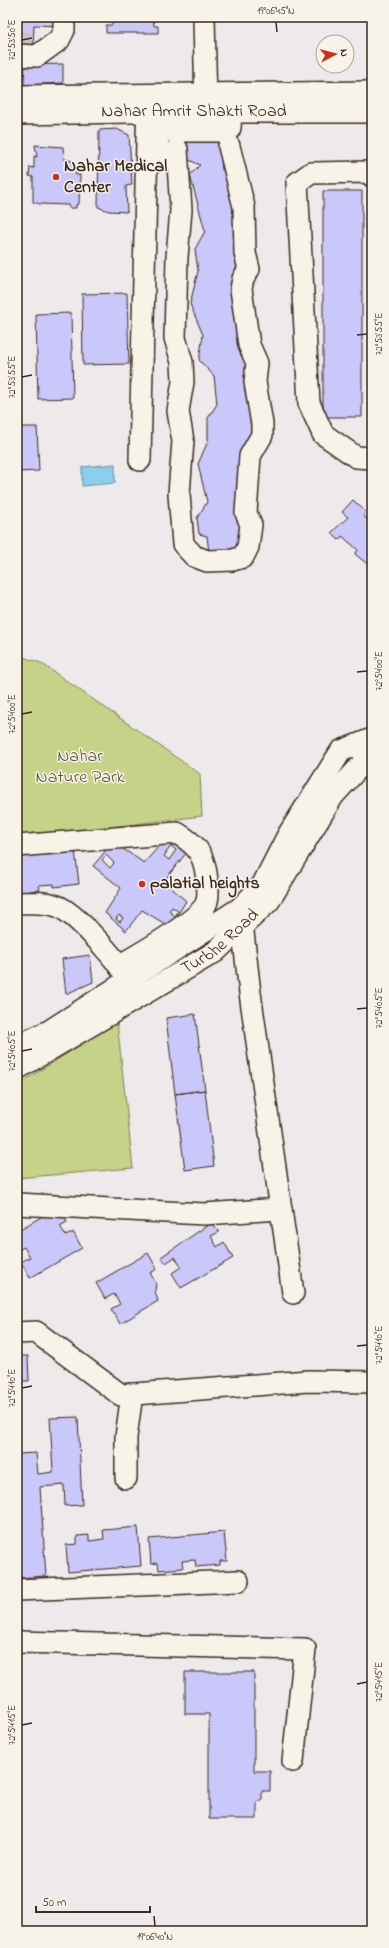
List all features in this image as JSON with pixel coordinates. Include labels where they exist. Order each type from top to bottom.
[{"type":"street","points":[[19,54],[37,56],[59,40],[64,30],[64,17]]},
{"type":"street","points":[[204,17],[206,104]]},
{"type":"street","name":"Nahar Amrit Shakti Road","points":[[17,96],[148,104],[206,104],[372,92]]},
{"type":"street","points":[[140,460],[148,104]]},
{"type":"street","name":"Nahar Amrit Shakti Road","points":[[17,114],[148,104]]},
{"type":"street","name":"Nahar Amrit Shakti Road","points":[[206,104],[231,112],[372,112]]},
{"type":"street","points":[[146,176],[154,176],[156,172],[158,136],[163,131],[228,131],[230,128],[231,112]]},
{"type":"street","points":[[177,149],[181,210],[177,257],[175,338],[182,362],[183,382],[178,410],[183,441],[179,494],[183,544],[194,556],[207,561],[233,560],[243,557],[248,546],[251,525],[246,513],[250,456],[262,435],[262,424],[255,382],[257,363],[249,345],[241,289],[243,279],[249,269],[245,253],[245,218],[229,146]]},
{"type":"street","points":[[372,176],[369,172],[311,173],[296,183],[309,403],[323,434],[356,457],[372,458]]},
{"type":"street","points":[[143,317],[176,316]]},
{"type":"street","points":[[143,338],[175,338]]},
{"type":"street","points":[[293,1293],[248,980],[242,916],[262,886],[288,834],[341,751],[372,739]]},
{"type":"street","name":"Turbhe Road","points":[[17,1069],[55,1037],[129,981],[215,952],[242,916],[269,901],[333,796],[364,762],[372,762]]},
{"type":"street","points":[[17,846],[177,833],[199,851],[204,858],[208,890],[206,903],[195,918],[129,981],[77,918],[65,910],[48,903],[17,903]]},
{"type":"street","points":[[17,1046],[55,1037]]},
{"type":"street","points":[[17,1204],[197,1214],[281,1209]]},
{"type":"street","points":[[17,1333],[36,1332],[121,1395],[308,1381],[372,1382]]},
{"type":"street","points":[[126,1478],[126,1437],[132,1394]]},
{"type":"street","points":[[17,1590],[238,1581]]},
{"type":"street","points":[[17,1642],[305,1649],[293,1761]]},
{"type":"green space","name":"Nahar Nature Park","points":[[17,655],[41,663],[200,774],[202,816],[17,838]]},
{"type":"green space","points":[[117,1022],[133,1168],[17,1178],[17,1085]]},
{"type":"water","points":[[115,464],[115,483],[82,486],[82,467]]},
{"type":"building","points":[[17,17],[62,17],[61,26],[34,25],[33,52],[17,52]]},
{"type":"building","points":[[112,17],[153,17],[154,26],[158,26],[158,33],[106,33],[106,25],[112,25]]},
{"type":"building","points":[[63,64],[63,83],[24,85],[25,65]]},
{"type":"building","points":[[17,65],[23,65],[23,73],[17,73]]},
{"type":"building","points":[[117,129],[129,135],[132,185],[126,186],[127,212],[109,211],[98,207],[99,130]]},
{"type":"building","points":[[219,139],[222,170],[231,169],[243,272],[253,443],[239,555],[209,553],[207,536],[199,534],[197,518],[207,502],[198,464],[208,441],[208,418],[217,404],[214,376],[199,360],[203,335],[190,304],[198,271],[195,249],[205,231],[190,175],[200,165],[187,159],[185,142]]},
{"type":"building","name":"Nahar Medical Center","points":[[35,145],[63,147],[64,159],[72,161],[75,165],[76,175],[80,175],[79,204],[76,205],[76,208],[69,208],[68,205],[40,204],[33,202],[33,177],[29,176],[30,167],[34,168],[34,156],[37,157]]},
{"type":"building","points":[[323,191],[362,191],[362,417],[323,417]]},
{"type":"building","points":[[127,293],[129,364],[83,365],[82,294]]},
{"type":"building","points":[[19,295],[21,313],[17,313],[17,296]]},
{"type":"building","points":[[71,313],[73,398],[38,399],[36,314]]},
{"type":"building","points":[[17,427],[37,427],[39,471],[17,472]]},
{"type":"building","points":[[353,500],[366,512],[363,516],[372,523],[372,551],[370,553],[372,555],[372,568],[355,554],[358,550],[342,536],[339,540],[331,533],[348,517],[342,512]]},
{"type":"building","name":"palatial heights","points":[[168,836],[187,852],[164,881],[186,901],[170,927],[142,910],[126,931],[105,913],[121,888],[93,866],[113,842],[144,863]],"holes":[[[171,846],[176,850],[169,860],[164,856]],[[106,855],[114,863],[110,868],[102,860]],[[172,907],[178,911],[175,916],[169,911]],[[119,915],[123,918],[120,922],[116,919]]]},
{"type":"building","points":[[75,850],[79,884],[54,887],[54,884],[39,885],[40,890],[30,891],[30,894],[17,895],[17,857]]},
{"type":"building","points":[[90,955],[93,982],[66,994],[62,959]]},
{"type":"building","points":[[195,1014],[205,1090],[175,1094],[166,1018]]},
{"type":"building","points":[[205,1090],[214,1166],[185,1170],[175,1094]]},
{"type":"building","points":[[58,1207],[67,1222],[60,1226],[66,1236],[73,1232],[82,1248],[30,1278],[21,1262],[30,1257],[24,1247],[17,1251],[17,1231]]},
{"type":"building","points":[[211,1223],[219,1232],[211,1236],[217,1247],[224,1242],[233,1258],[181,1288],[172,1273],[181,1267],[175,1257],[166,1263],[161,1257]]},
{"type":"building","points":[[148,1253],[157,1269],[150,1273],[156,1283],[155,1291],[158,1301],[120,1324],[111,1309],[120,1304],[114,1294],[105,1299],[96,1283]]},
{"type":"building","points":[[17,1349],[20,1349],[20,1356],[28,1356],[29,1381],[17,1381]]},
{"type":"building","points":[[78,1417],[82,1505],[65,1506],[64,1485],[40,1487],[46,1576],[17,1578],[17,1454],[36,1453],[38,1474],[53,1472],[50,1418]]},
{"type":"building","points":[[138,1527],[141,1566],[68,1572],[66,1545],[77,1544],[77,1536],[89,1535],[89,1541],[104,1539],[103,1530]]},
{"type":"building","points":[[224,1532],[227,1561],[220,1561],[220,1565],[196,1567],[195,1560],[182,1561],[183,1568],[159,1570],[158,1563],[151,1564],[149,1539]]},
{"type":"building","points":[[185,1672],[254,1672],[254,1771],[270,1771],[270,1791],[262,1791],[262,1801],[257,1801],[257,1819],[209,1819],[209,1714],[185,1714]]},
{"type":"tunnel","points":[[20,53],[22,17]]},
{"type":"place","name":"Nahar Medical Center","points":[[56,177]]},
{"type":"place","name":"palatial heights","points":[[142,884]]}]
